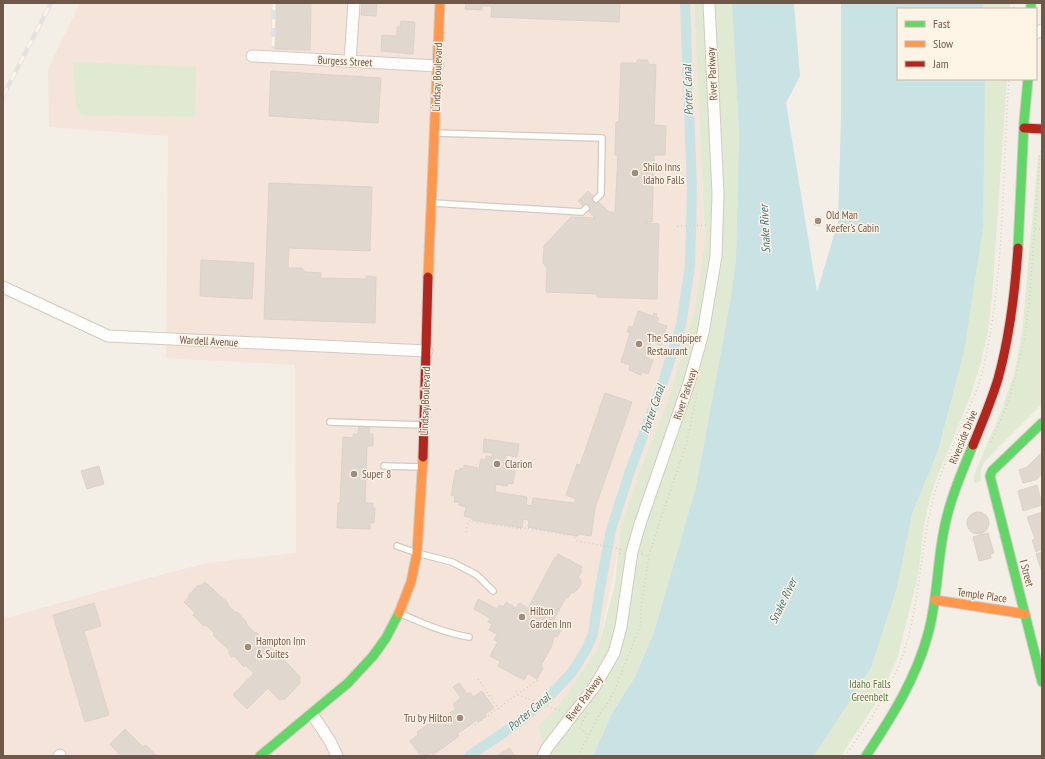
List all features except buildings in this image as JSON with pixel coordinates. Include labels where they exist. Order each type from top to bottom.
[{"type":"street","points":[[350,62],[354,3]]},
{"type":"street","name":"Lindsay Boulevard","points":[[260,756],[348,683],[373,656],[386,638],[399,613],[411,582],[417,553],[423,467],[440,3]]},
{"type":"street","name":"River Parkway","points":[[545,752],[595,686],[614,653],[621,627],[632,552],[640,524],[689,383],[703,333],[716,256],[718,194],[709,3]]},
{"type":"street","name":"Burgess Street","points":[[252,56],[438,66]]},
{"type":"street","name":"Riverside Drive","points":[[866,756],[897,709],[915,673],[927,638],[935,600],[946,523],[962,470],[992,395],[1003,360],[1010,325],[1020,210],[1028,80]]},
{"type":"street","points":[[1024,128],[1042,129]]},
{"type":"street","name":"Wardell Avenue","points":[[3,287],[108,336],[427,351]]},
{"type":"street","name":"I Street","points":[[1041,675],[990,476],[992,470],[1042,423]]},
{"type":"street","name":"Temple Place","points":[[935,600],[1025,614]]},
{"type":"street","points":[[312,714],[330,741],[337,756]]},
{"type":"lane","points":[[435,133],[602,138],[601,194],[596,199]]},
{"type":"lane","points":[[432,203],[582,212],[586,208]]},
{"type":"lane","points":[[330,422],[424,425]]},
{"type":"lane","points":[[384,466],[423,467]]},
{"type":"lane","points":[[397,546],[452,562],[477,575],[493,591]]},
{"type":"lane","points":[[399,613],[432,627],[457,635],[469,636]]},
{"type":"path","points":[[845,756],[884,697],[897,671],[905,648],[914,612],[930,511],[939,481],[975,394],[984,367],[997,292],[1009,80]]},
{"type":"path","points":[[677,226],[707,225]]},
{"type":"path","points":[[1035,228],[1042,229]]},
{"type":"path","points":[[466,532],[468,521],[574,536],[577,541],[620,549]]},
{"type":"path","points":[[638,553],[649,556]]},
{"type":"path","points":[[475,725],[540,678]]},
{"type":"path","points":[[478,679],[499,709]]},
{"type":"path","points":[[516,691],[518,695],[553,708]]},
{"type":"path","points":[[588,711],[580,728],[588,736]]},
{"type":"shaded area","points":[[80,3],[694,3],[705,240],[695,308],[668,401],[640,470],[621,526],[618,551],[598,648],[561,702],[538,727],[546,756],[3,756],[3,619],[207,563],[296,553],[295,365],[166,358],[168,136],[49,127],[48,69]]},
{"type":"green space","points":[[694,3],[732,3],[739,133],[736,258],[731,297],[696,487],[654,632],[635,677],[612,713],[593,756],[546,756],[538,727],[561,702],[598,648],[615,584],[621,526],[640,470],[668,401],[695,308],[705,240]]},
{"type":"green space","points":[[983,3],[1010,3],[1010,8],[983,8]]},
{"type":"green space","points":[[73,62],[196,67],[195,117],[82,115],[76,106]]},
{"type":"green space","name":"Idaho Falls Greenbelt","points":[[985,80],[1007,80],[992,297],[988,331],[981,362],[970,397],[934,485],[924,526],[918,576],[897,659],[880,697],[841,756],[814,756],[871,668],[897,588],[912,514],[938,451],[964,352]]},
{"type":"green space","points":[[1042,153],[1042,404],[986,460],[981,470],[981,481],[974,483],[974,475],[1002,409],[1014,374],[1022,333],[1038,156]]},
{"type":"water","name":"Snake River","points":[[732,3],[794,3],[800,76],[786,103],[817,292],[838,222],[841,117],[841,3],[983,3],[983,8],[897,8],[897,80],[985,80],[983,227],[964,352],[938,451],[912,514],[897,588],[871,668],[814,756],[593,756],[612,713],[635,677],[654,632],[696,487],[731,297],[736,258],[739,133]]},
{"type":"waterway","name":"Porter Canal","points":[[469,756],[518,723],[549,697],[573,671],[587,648],[593,634],[611,530],[630,471],[665,376],[681,325],[690,266],[692,189],[685,3]]},
{"type":"railway","points":[[3,96],[51,3]]},
{"type":"railway","points":[[273,46],[274,3]]},
{"type":"traffic: fast","points":[[1031,3],[1031,8]]},
{"type":"traffic: fast","points":[[1018,248],[1024,122],[1028,80]]},
{"type":"traffic: fast","points":[[1042,423],[992,471],[990,476],[1042,682]]},
{"type":"traffic: fast","points":[[866,756],[902,698],[923,651],[931,622],[945,523],[955,489],[973,445]]},
{"type":"traffic: fast","points":[[260,756],[348,683],[373,656],[386,638],[399,613]]},
{"type":"traffic: slow","points":[[428,277],[440,3]]},
{"type":"traffic: slow","points":[[399,613],[411,582],[417,553],[423,457]]},
{"type":"traffic: slow","points":[[935,600],[1025,614]]},
{"type":"traffic: jam","points":[[1024,128],[1042,129]]},
{"type":"traffic: jam","points":[[973,445],[998,379],[1006,347],[1018,248]]},
{"type":"traffic: jam","points":[[423,457],[428,277]]},
{"type":"place","name":"Shilo Inns Idaho Falls","points":[[635,173]]},
{"type":"place","name":"Old Man Keefer's Cabin","points":[[818,221]]},
{"type":"place","name":"The Sandpiper Restaurant","points":[[639,344]]},
{"type":"place","name":"Clarion","points":[[497,464]]},
{"type":"place","name":"Super 8","points":[[354,474]]},
{"type":"place","name":"Hilton Garden Inn","points":[[522,617]]},
{"type":"place","name":"Hampton Inn & Suites","points":[[248,647]]},
{"type":"place","name":"Tru by Hilton","points":[[460,718]]}]
